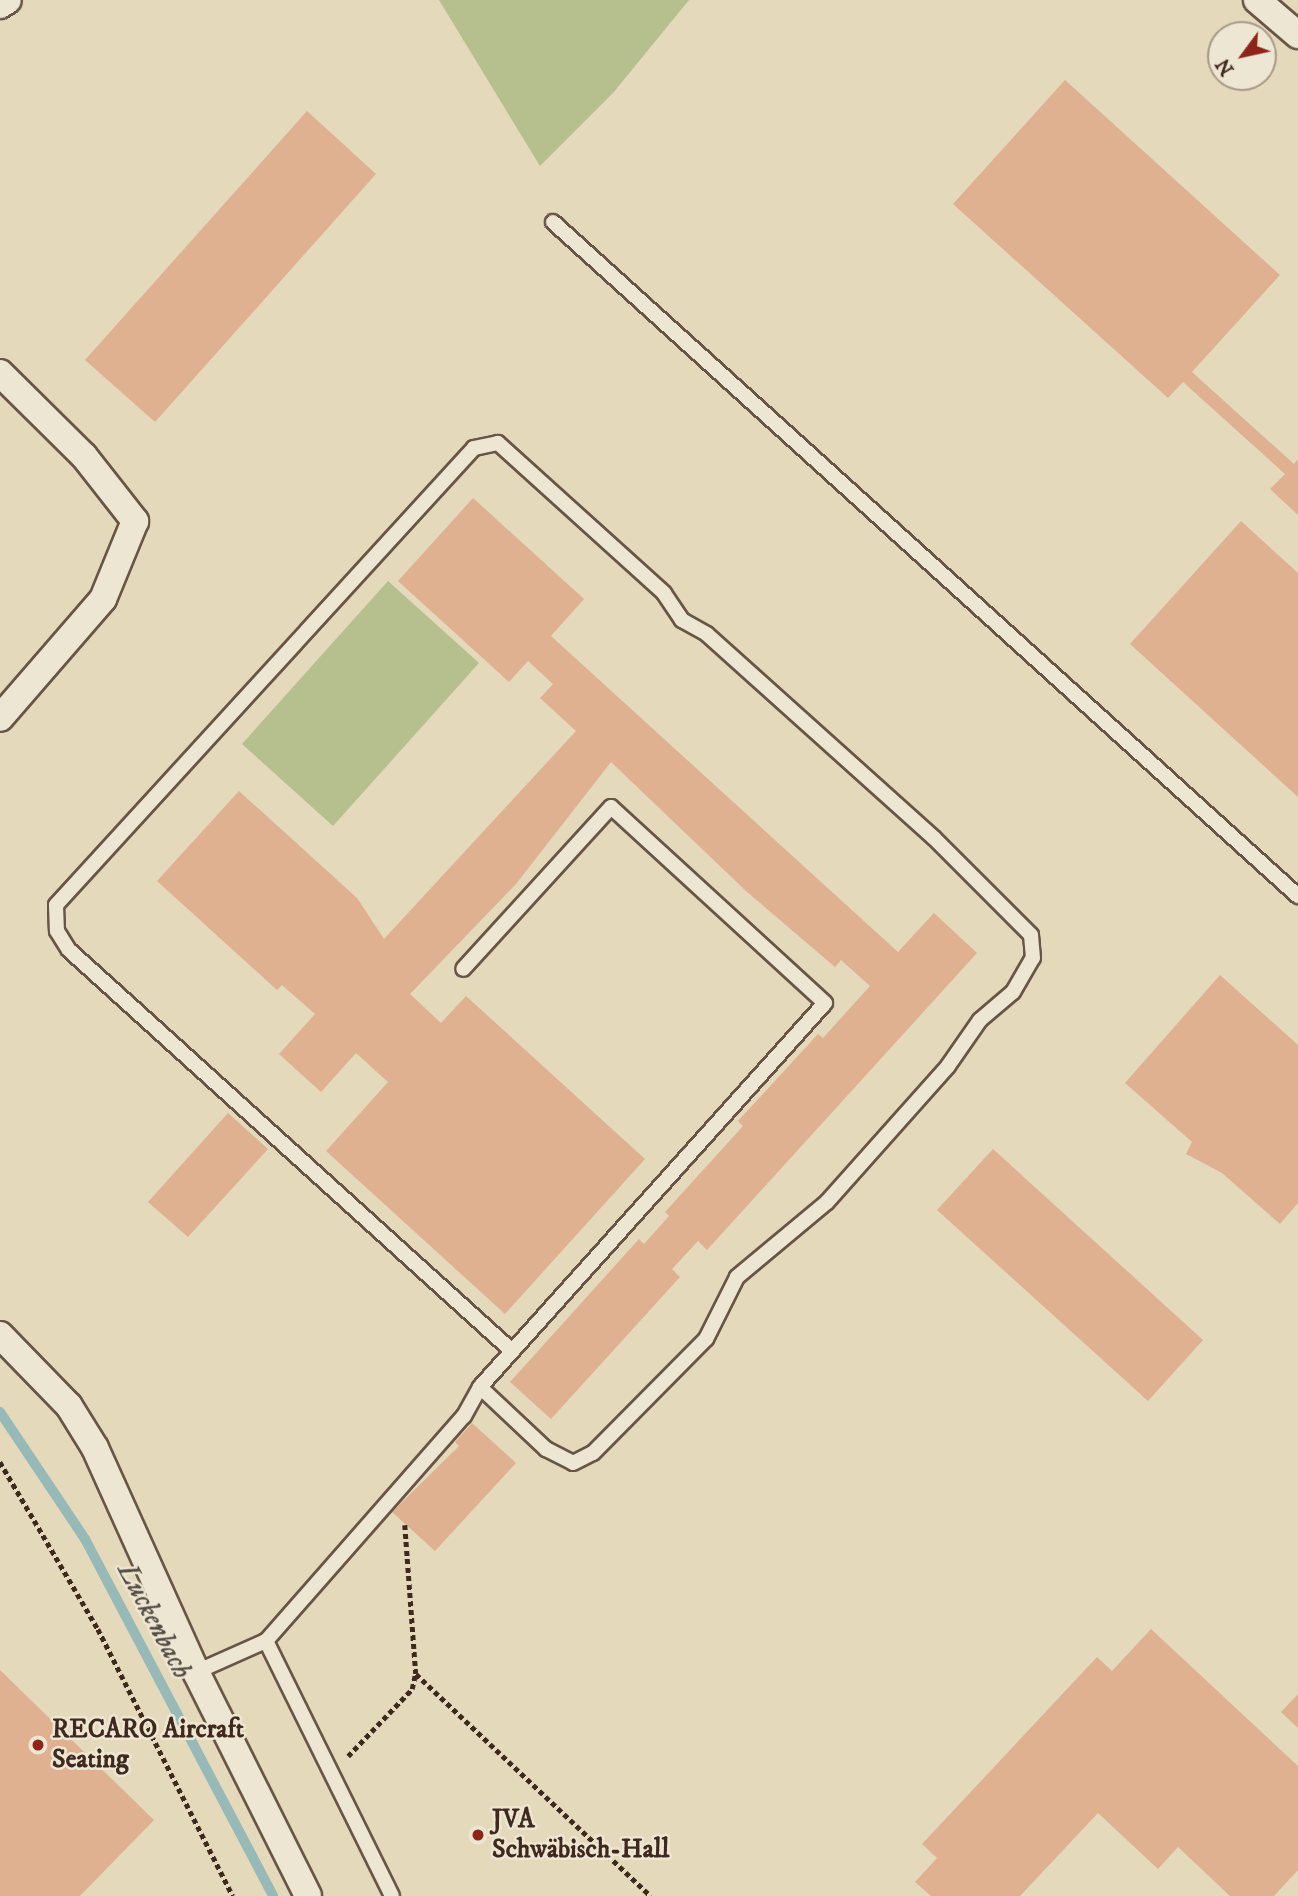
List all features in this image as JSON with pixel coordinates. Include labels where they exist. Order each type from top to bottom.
[{"type":"street","points":[[0,5],[8,0]]},
{"type":"street","points":[[1257,0],[1298,35]]},
{"type":"street","points":[[0,373],[84,456],[135,521],[103,599],[0,718]]},
{"type":"street","points":[[0,1335],[69,1406],[94,1448],[196,1672],[309,1896]]},
{"type":"lane","points":[[553,222],[1298,896]]},
{"type":"lane","points":[[480,1387],[546,1449],[573,1463],[593,1453],[706,1339],[737,1277],[827,1202],[948,1066],[980,1020],[1013,992],[1033,958],[1031,935],[934,838],[707,634],[682,620],[664,593],[498,443],[474,448],[437,486],[56,905],[57,931],[69,950],[512,1351]]},
{"type":"lane","points":[[196,1672],[266,1641],[464,1416],[480,1387],[825,1003],[611,807],[463,969]]},
{"type":"lane","points":[[266,1641],[392,1896]]},
{"type":"path","points":[[0,1462],[92,1617],[233,1896]]},
{"type":"path","points":[[331,1773],[412,1689],[416,1674],[405,1525]]},
{"type":"path","points":[[416,1674],[651,1896]]},
{"type":"green space","points":[[439,0],[689,0],[613,93],[540,166]]},
{"type":"green space","points":[[388,581],[479,663],[333,826],[242,744]]},
{"type":"building","points":[[1065,80],[1280,275],[1192,372],[1294,464],[1298,459],[1298,515],[1270,489],[1285,474],[1183,382],[1168,398],[953,204]]},
{"type":"building","points":[[307,111],[376,174],[155,422],[85,360]]},
{"type":"building","points":[[473,498],[584,599],[551,636],[898,952],[934,913],[977,953],[707,1250],[698,1241],[672,1269],[680,1277],[551,1419],[510,1382],[639,1239],[644,1244],[669,1216],[665,1212],[743,1126],[738,1121],[818,1034],[823,1038],[870,986],[841,960],[835,967],[746,891],[611,762],[516,884],[410,994],[441,1023],[466,996],[645,1159],[505,1314],[326,1151],[388,1082],[356,1053],[321,1092],[279,1054],[315,1014],[282,985],[277,990],[157,881],[239,791],[357,898],[384,939],[576,731],[540,698],[553,684],[528,661],[509,682],[398,581]]},
{"type":"building","points":[[1241,521],[1298,573],[1298,797],[1130,644]]},
{"type":"building","points":[[1220,975],[1298,1045],[1298,1203],[1280,1224],[1222,1173],[1186,1154],[1192,1142],[1125,1083]]},
{"type":"building","points":[[228,1113],[268,1149],[188,1237],[148,1202]]},
{"type":"building","points":[[993,1149],[1203,1340],[1148,1401],[937,1210]]},
{"type":"building","points":[[472,1423],[516,1463],[435,1551],[392,1512],[459,1446],[455,1442]]},
{"type":"building","points":[[1151,1629],[1298,1766],[1298,1870],[1274,1896],[1230,1896],[1178,1847],[1158,1869],[1098,1813],[1020,1896],[931,1896],[915,1882],[937,1858],[922,1844],[1097,1657],[1112,1671]]},
{"type":"building","name":"RECARO Aircraft Seating","points":[[0,1670],[154,1820],[80,1896],[0,1896]]},
{"type":"building","points":[[1298,1694],[1298,1728],[1281,1712]]},
{"type":"waterway","name":"Luckenbach","points":[[0,1412],[85,1539],[273,1896]]},
{"type":"place","name":"RECARO Aircraft Seating","points":[[38,1745]]},
{"type":"place","name":"JVA Schwäbisch-Hall","points":[[478,1835]]}]
